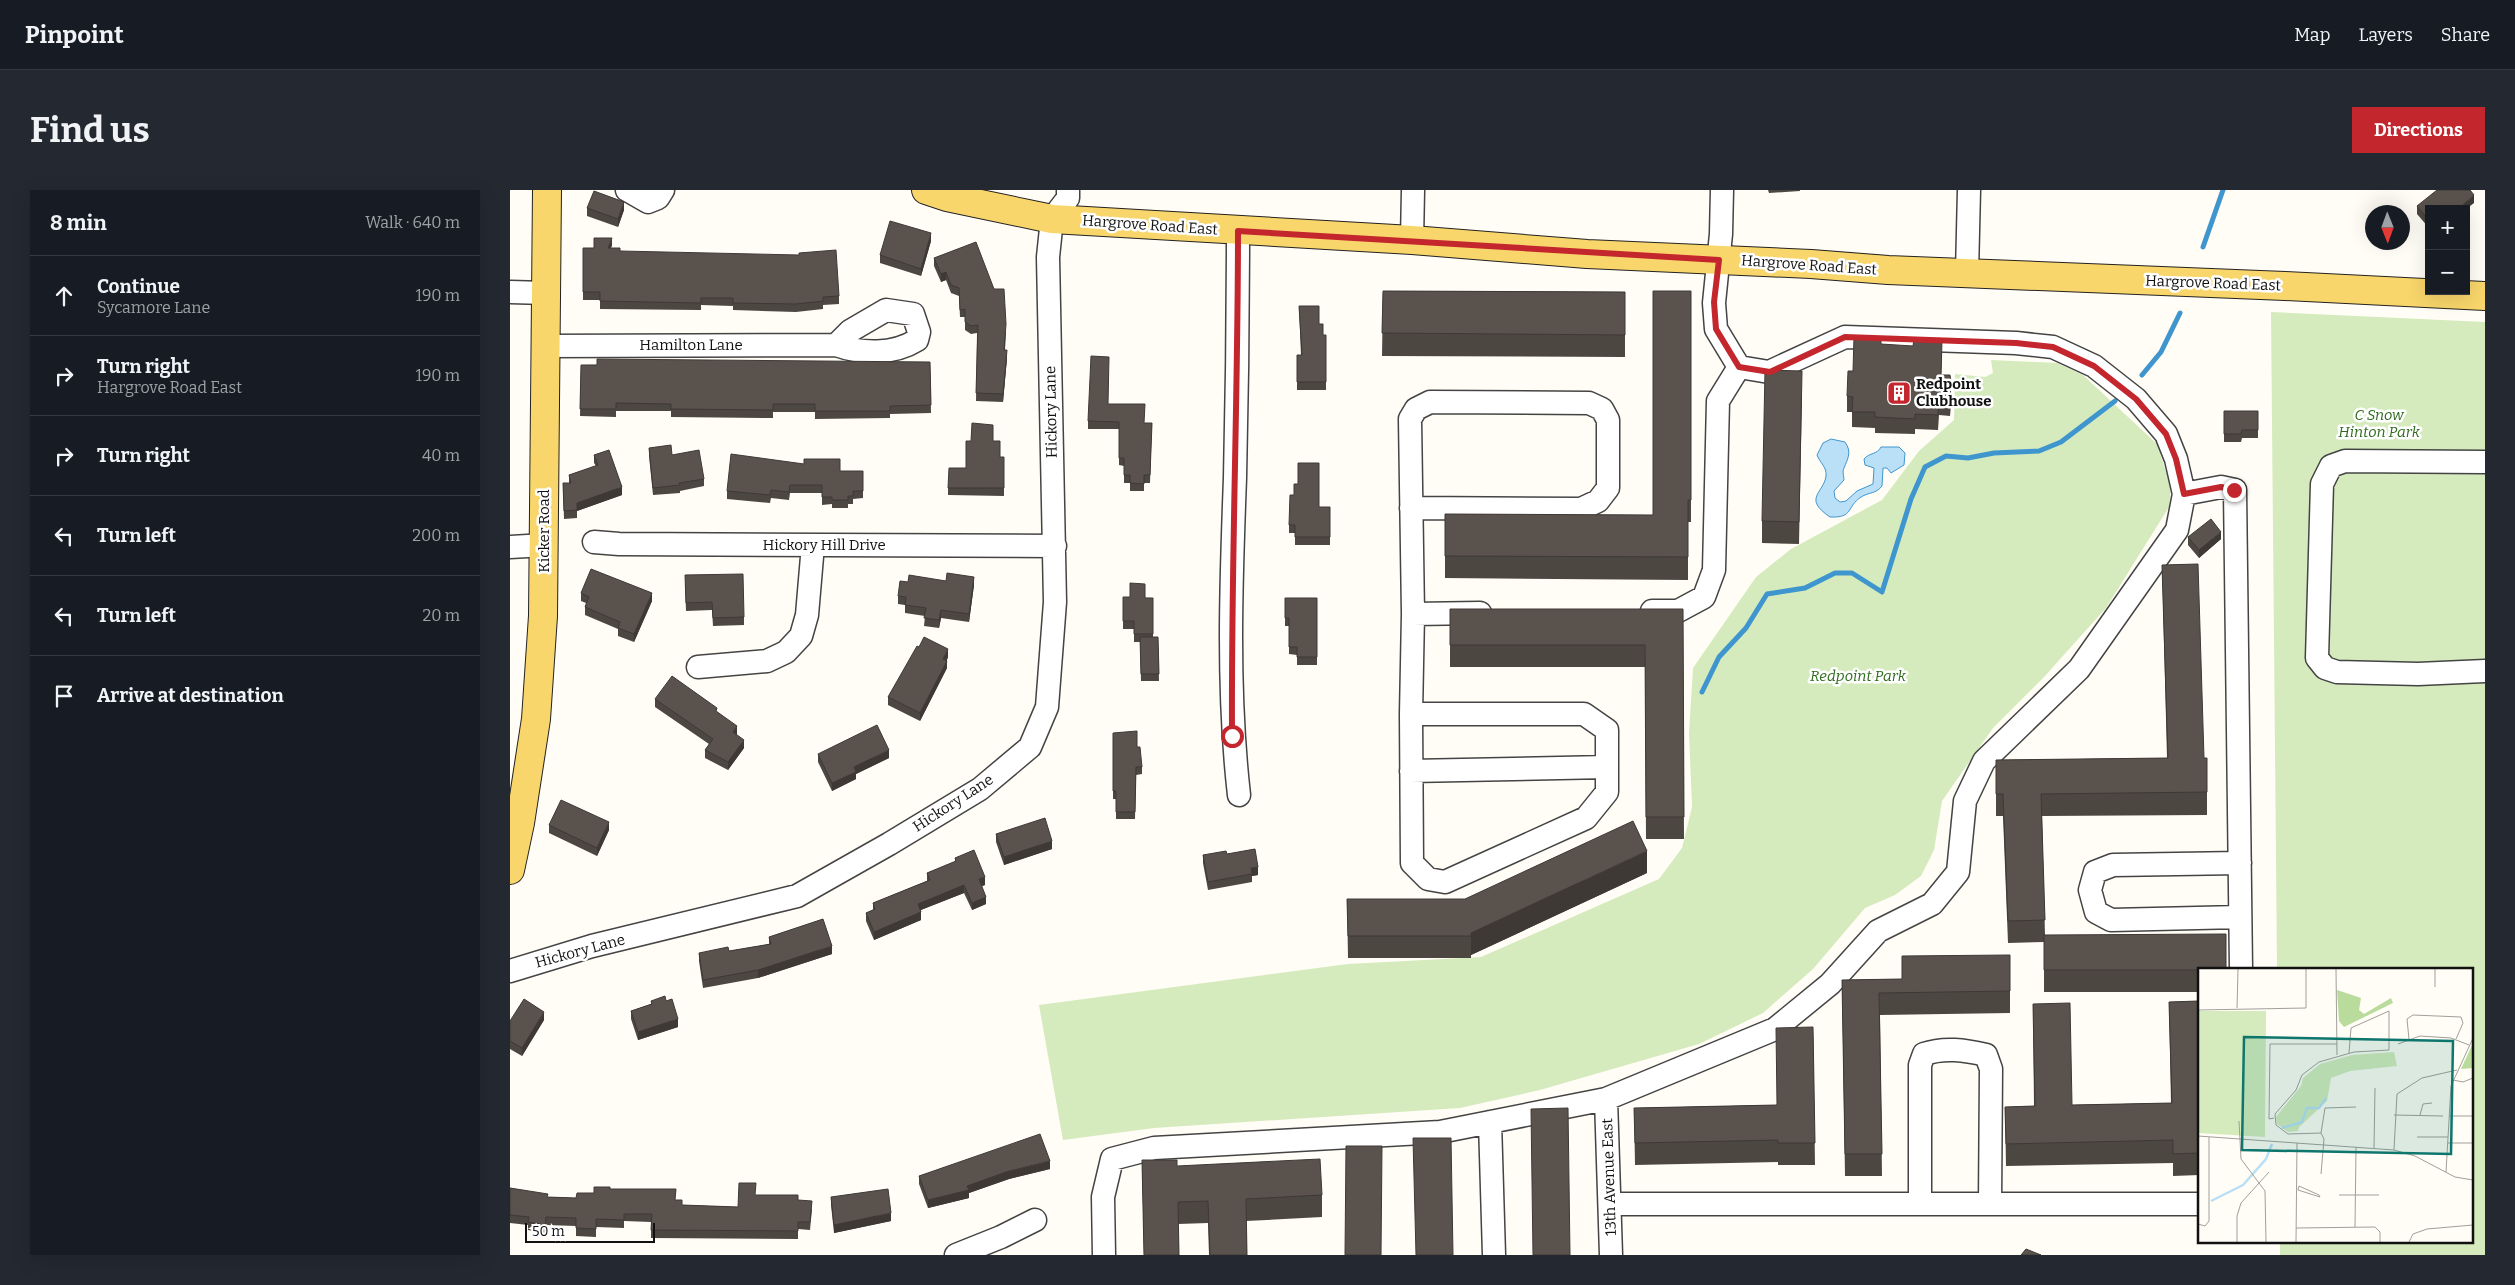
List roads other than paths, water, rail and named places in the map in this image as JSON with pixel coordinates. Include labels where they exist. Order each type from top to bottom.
[{"type":"main road","name":"Kicker Road","points":[[510,870],[520,823],[536,719],[545,544],[547,190]]},
{"type":"main road","name":"Hargrove Road East","points":[[926,190],[947,197],[1052,219],[1412,240],[1547,251],[1967,273],[2485,296]]},
{"type":"street","points":[[627,190],[648,202],[658,198],[663,190]]},
{"type":"street","points":[[1052,219],[1068,198],[1068,190]]},
{"type":"street","points":[[1412,240],[1413,190]]},
{"type":"street","points":[[1104,1255],[1103,1197],[1112,1159],[1154,1148],[1440,1132],[1606,1099],[1775,1029],[1830,984],[1878,930],[1932,904],[1958,872],[1965,801],[1984,761],[2079,670],[2177,530],[2184,494],[2176,459],[2166,434],[2136,399],[2094,366],[2053,347],[2016,343],[1845,337],[1770,372],[1739,367],[1716,329],[1714,302],[1719,260],[1722,190]]},
{"type":"street","points":[[1967,273],[1969,190]]},
{"type":"street","name":"Hickory Lane","points":[[510,971],[592,946],[797,896],[889,844],[980,789],[1030,747],[1047,707],[1055,602],[1048,271],[1052,219]]},
{"type":"street","points":[[1238,231],[1238,381],[1231,600],[1232,736],[1239,795]]},
{"type":"street","points":[[510,292],[546,293]]},
{"type":"street","name":"Hamilton Lane","points":[[545,346],[836,345]]},
{"type":"street","points":[[1628,611],[1678,611],[1704,597],[1714,570],[1718,401],[1739,367]]},
{"type":"street","points":[[1410,714],[1584,714],[1607,730],[1607,792],[1586,818],[1445,882],[1428,879],[1412,863],[1410,714],[1413,614],[1411,508],[1410,419],[1416,409],[1430,402],[1590,402],[1602,409],[1608,420],[1608,488],[1598,501],[1581,509],[1411,508]]},
{"type":"street","points":[[2485,462],[2345,461],[2331,466],[2322,484],[2317,658],[2325,668],[2337,672],[2418,674],[2485,671]]},
{"type":"street","points":[[2184,494],[2221,487],[2234,490],[2241,968]]},
{"type":"street","name":"Hickory Hill Drive","points":[[594,542],[619,544],[1054,546]]},
{"type":"street","points":[[510,547],[545,544]]},
{"type":"street","points":[[698,667],[767,661],[786,652],[800,636],[807,614],[814,545]]},
{"type":"street","points":[[1413,614],[1498,613]]},
{"type":"street","points":[[1411,771],[1608,768]]},
{"type":"street","points":[[2240,863],[2112,865],[2095,872],[2090,890],[2096,912],[2111,920],[2240,917]]},
{"type":"street","points":[[1920,1204],[1920,1065],[1924,1054],[1937,1050],[1970,1051],[1986,1055],[1990,1069],[1990,1204]]},
{"type":"street","name":"13th Avenue East","points":[[1606,1099],[1611,1255]]},
{"type":"street","points":[[1490,1122],[1494,1255]]},
{"type":"street","points":[[1610,1204],[2198,1204]]},
{"type":"street","points":[[956,1255],[1001,1237],[1035,1220]]},
{"type":"water","points":[[1831,439],[1845,442],[1849,452],[1843,471],[1844,480],[1834,491],[1835,498],[1840,502],[1846,501],[1857,491],[1873,484],[1874,468],[1865,465],[1864,459],[1866,457],[1878,451],[1881,447],[1899,447],[1905,453],[1904,465],[1891,473],[1887,468],[1883,468],[1882,486],[1880,489],[1861,497],[1846,514],[1838,517],[1830,517],[1817,505],[1816,500],[1826,476],[1817,455],[1823,443]]},
{"type":"waterway","points":[[2203,247],[2223,190]]},
{"type":"waterway","points":[[2142,375],[2161,352],[2180,313]]},
{"type":"waterway","points":[[1702,692],[1719,657],[1746,628],[1767,594],[1805,588],[1835,573],[1852,573],[1882,592],[1911,499],[1925,467],[1946,456],[1968,458],[1994,453],[2039,451],[2061,442],[2115,401]]},
{"type":"place","name":"Redpoint Clubhouse","points":[[1899,393]]},
{"type":"park label","name":"C Snow Hinton Park","points":[[2379,424]]},
{"type":"park label","name":"Redpoint Park","points":[[1858,676]]}]
